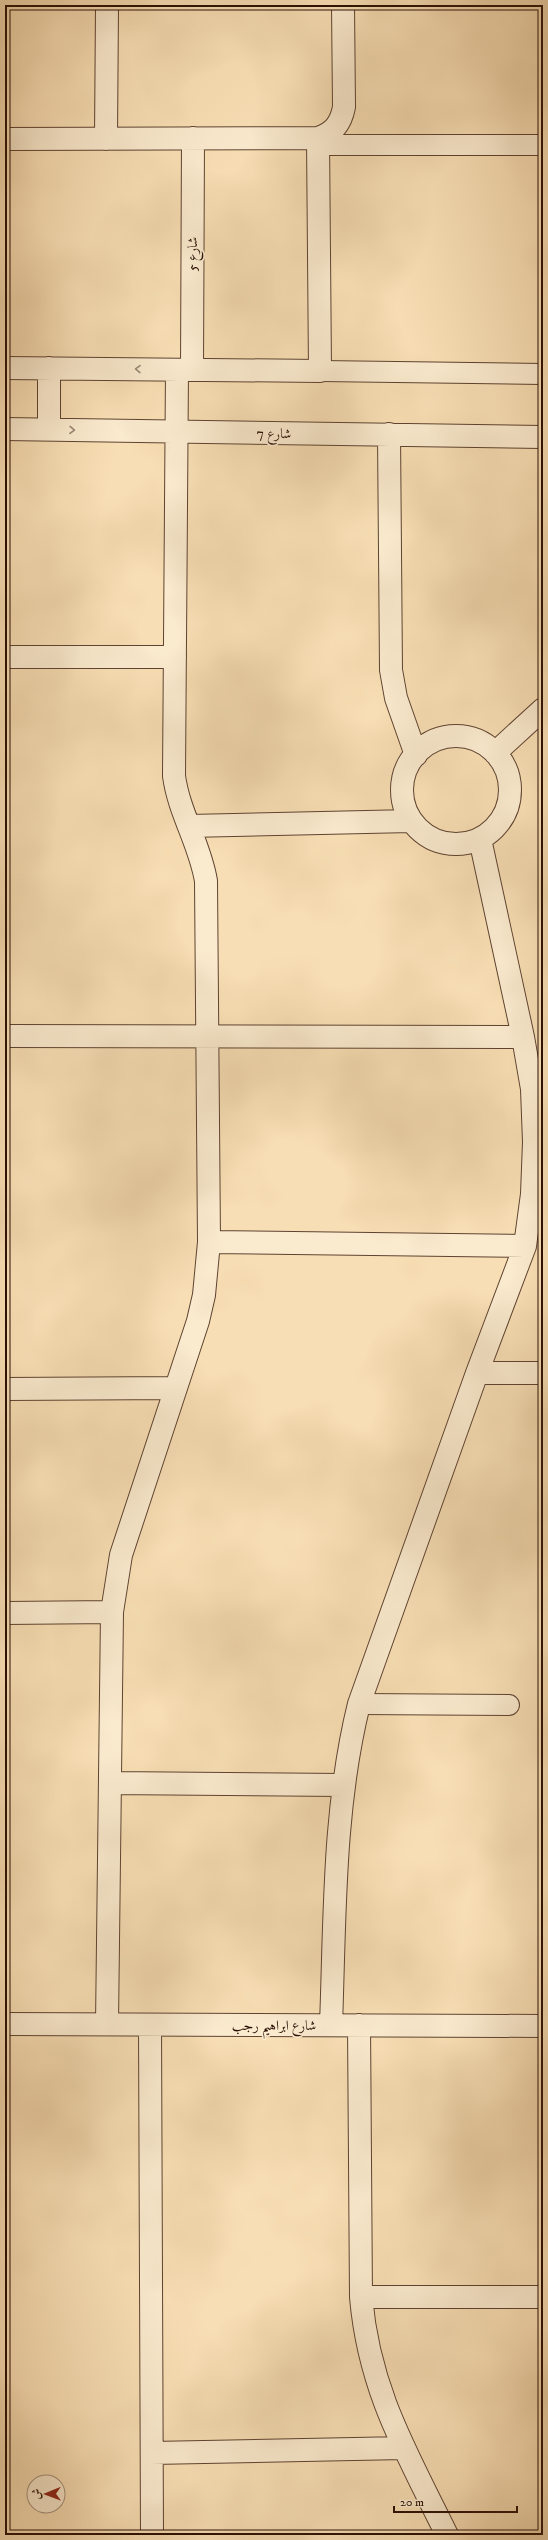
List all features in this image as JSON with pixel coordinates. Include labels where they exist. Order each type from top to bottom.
[{"type":"street","points":[[106,139],[107,5]]},
{"type":"street","points":[[5,139],[193,138],[318,142],[334,130],[339,124],[344,108],[343,5]]},
{"type":"street","name":"شارع 5","points":[[107,2024],[112,1612],[121,1555],[176,1388],[204,1295],[210,1242],[206,881],[197,843],[176,793],[174,776],[176,431],[184,370],[193,138]]},
{"type":"street","points":[[5,368],[320,371],[318,142]]},
{"type":"street","points":[[49,368],[50,429]]},
{"type":"street","name":"شارع 7","points":[[5,429],[543,437]]},
{"type":"street","points":[[389,434],[391,670],[396,698],[416,755]]},
{"type":"street","points":[[5,657],[175,657]]},
{"type":"street","points":[[495,753],[543,709]]},
{"type":"street","points":[[446,737],[464,737],[481,742],[495,753],[505,767],[510,783],[510,800],[504,816],[494,829],[480,839],[466,844],[450,844],[435,840],[422,832],[411,821],[404,804],[403,787],[406,770],[416,755],[429,743],[446,737]]},
{"type":"street","points":[[189,826],[411,821]]},
{"type":"street","points":[[331,2025],[338,1827],[342,1785],[359,1704],[477,1372],[525,1246],[538,1194],[532,1089],[523,1037],[480,839]]},
{"type":"street","points":[[5,1036],[523,1037]]},
{"type":"street","points":[[210,1242],[525,1246]]},
{"type":"street","points":[[477,1372],[543,1373]]},
{"type":"street","points":[[5,1389],[176,1388]]},
{"type":"street","points":[[5,1613],[112,1612]]},
{"type":"street","points":[[110,1783],[342,1785]]},
{"type":"street","name":"شارع ابراهيم رجب","points":[[5,2024],[543,2026]]},
{"type":"street","points":[[150,2025],[152,2535]]},
{"type":"street","points":[[359,2025],[361,2297],[370,2360],[390,2420],[447,2535]]},
{"type":"street","points":[[361,2297],[543,2297]]},
{"type":"street","points":[[152,2453],[404,2448]]},
{"type":"lane","points":[[318,142],[543,145]]},
{"type":"lane","points":[[320,371],[543,374]]},
{"type":"lane","points":[[359,1704],[508,1705]]}]
